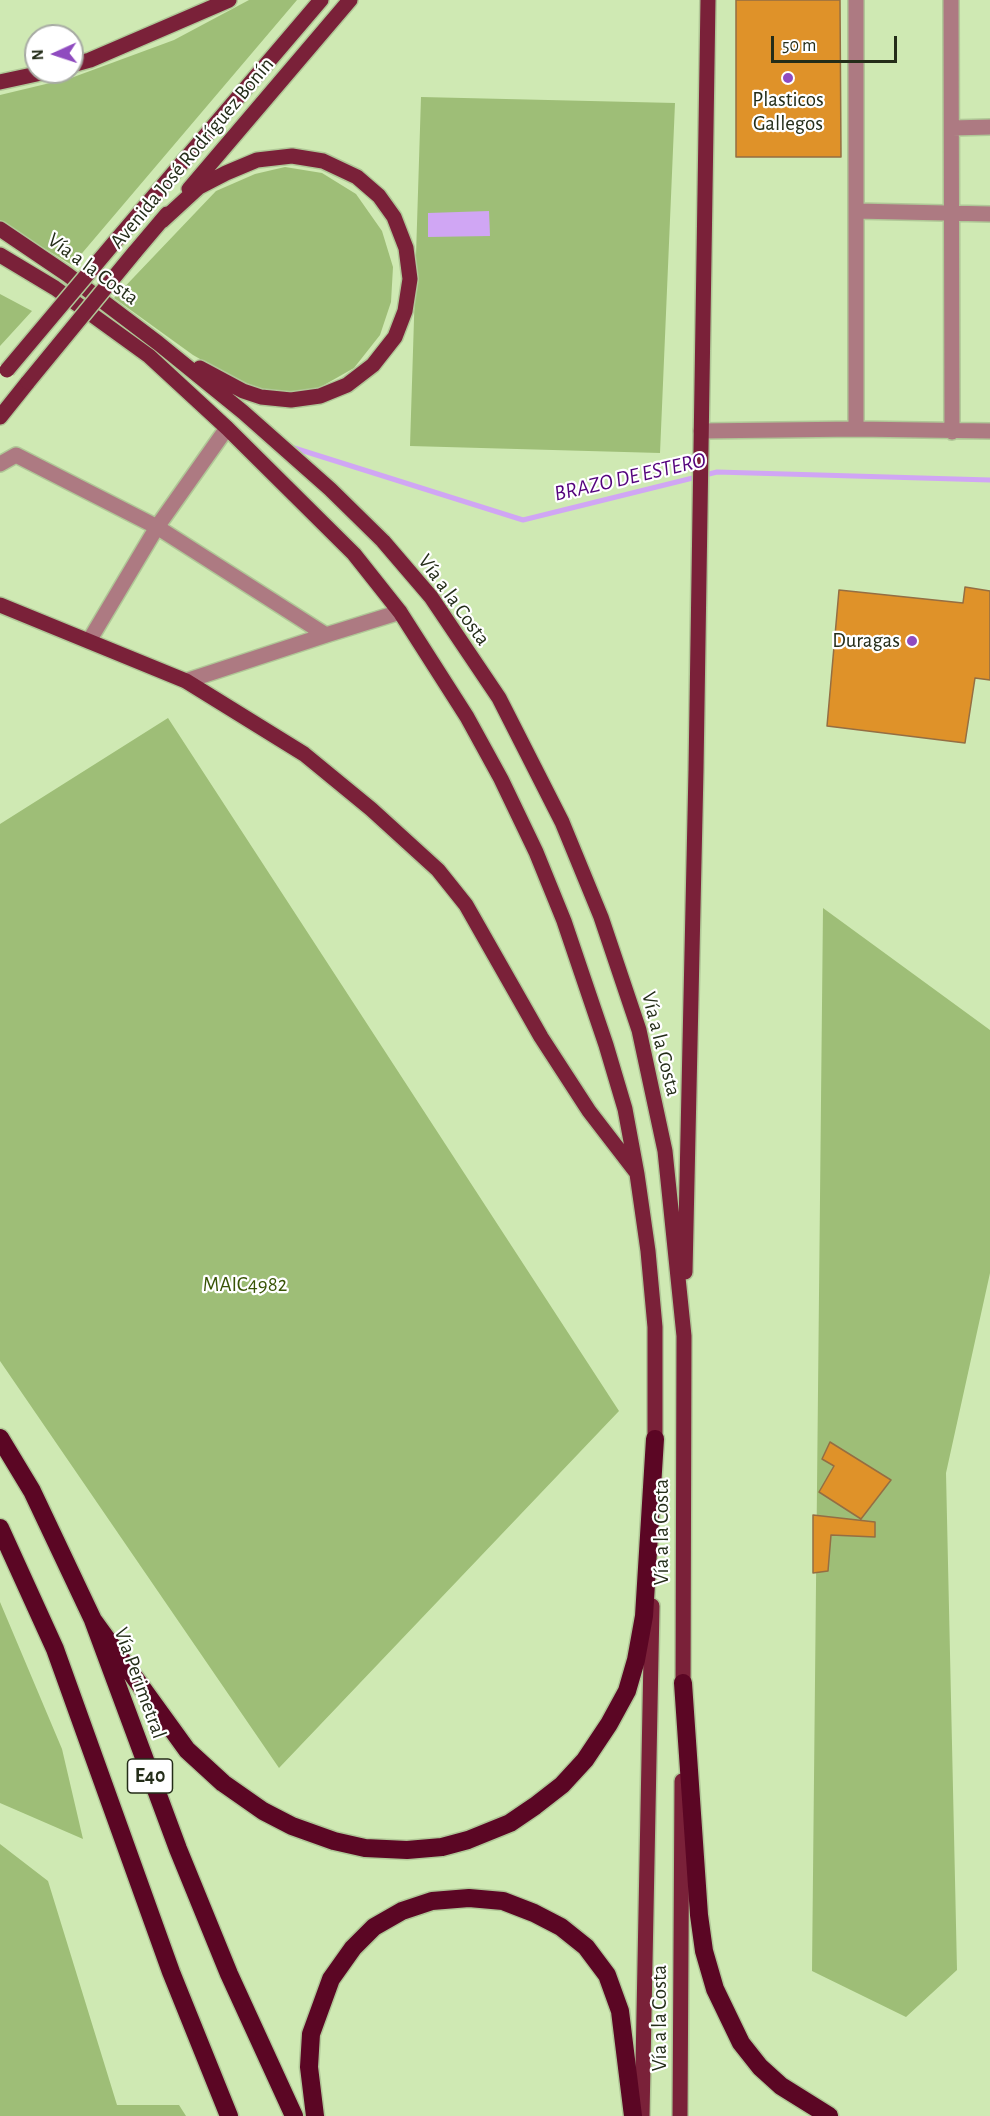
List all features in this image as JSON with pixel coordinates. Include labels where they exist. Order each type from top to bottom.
[{"type":"highway","name":"Vía Perimetral","points":[[0,1438],[32,1491],[93,1620],[186,1870],[229,1974],[294,2116]]},
{"type":"highway","points":[[93,1620],[187,1750],[223,1783],[263,1811],[292,1826],[334,1841],[365,1848],[407,1850],[442,1847],[468,1840],[510,1823],[562,1785],[585,1760],[627,1691],[636,1660],[644,1616],[655,1439]]},
{"type":"highway","name":"E40","points":[[0,1528],[55,1649],[171,1972],[229,2116]]},
{"type":"highway","points":[[683,1683],[699,1915],[704,1951],[715,1989],[741,2043],[760,2067],[781,2086],[829,2116]]},
{"type":"highway","points":[[315,2116],[309,2067],[311,2034],[331,1979],[353,1948],[374,1928],[402,1911],[432,1901],[469,1898],[503,1901],[534,1913],[561,1927],[586,1947],[607,1975],[621,2011],[633,2116]]},
{"type":"main road","points":[[84,62],[229,0]]},
{"type":"main road","name":"Avenida José Rodríguez Bonín","points":[[4,373],[321,0]]},
{"type":"main road","name":"Avenida José Rodríguez Bonín","points":[[0,417],[134,253],[350,0]]},
{"type":"main road","points":[[684,1336],[708,0]]},
{"type":"main road","points":[[0,82],[24,77]]},
{"type":"main road","points":[[158,343],[221,380],[252,394],[291,400],[320,396],[347,385],[381,356],[395,337],[405,312],[410,279],[406,248],[394,217],[379,196],[357,177],[323,161],[292,156],[257,160],[199,187],[162,221]]},
{"type":"main road","name":"Vía a la Costa","points":[[0,229],[68,275],[158,343],[243,412],[330,489],[383,542],[431,597],[499,698],[562,822],[601,917],[639,1030],[664,1151],[684,1336],[680,2116]]},
{"type":"main road","name":"Vía a la Costa","points":[[0,255],[55,288],[149,356],[227,428],[354,554],[400,612],[467,717],[501,779],[536,852],[564,921],[625,1109],[648,1251],[655,1327],[655,1439],[642,2116]]},
{"type":"main road","points":[[0,605],[186,681],[304,754],[371,809],[438,870],[466,905],[541,1037],[589,1111],[637,1174]]},
{"type":"street","points":[[856,0],[856,429]]},
{"type":"street","points":[[951,0],[952,432]]},
{"type":"street","points":[[952,128],[990,128]]},
{"type":"street","points":[[856,211],[990,214]]},
{"type":"street","points":[[89,641],[157,527],[227,428]]},
{"type":"street","points":[[701,431],[856,429],[990,431]]},
{"type":"street","points":[[0,464],[16,455],[157,527],[326,635]]},
{"type":"street","points":[[186,681],[400,612]]},
{"type":"green space","points":[[249,0],[297,0],[72,265],[0,222],[0,95],[46,84],[84,84],[84,73],[174,40]]},
{"type":"green space","points":[[421,97],[675,103],[660,453],[410,446]]},
{"type":"green space","points":[[285,167],[322,173],[356,194],[382,231],[393,267],[391,302],[380,335],[354,368],[317,389],[277,394],[251,388],[193,355],[114,298],[216,191],[255,174]]},
{"type":"green space","points":[[0,294],[32,311],[0,346]]},
{"type":"green space","name":"MAIC4982","points":[[168,718],[619,1411],[279,1768],[0,1361],[0,824]]},
{"type":"green space","points":[[823,908],[990,1030],[990,1273],[946,1473],[957,1970],[906,2017],[812,1971]]},
{"type":"green space","points":[[0,1602],[62,1749],[83,1839],[0,1803]]},
{"type":"green space","points":[[0,1844],[48,1881],[117,2105],[179,2105],[186,2116],[0,2116]]},
{"type":"shaded area","points":[[489,211],[490,236],[428,237],[428,213]]},
{"type":"building","name":"Plasticos Gallegos","points":[[736,0],[840,0],[841,157],[736,157]]},
{"type":"building","name":"Duragas","points":[[965,587],[990,591],[990,680],[975,678],[965,743],[827,726],[839,590],[963,603]]},
{"type":"building","points":[[830,1442],[891,1480],[861,1519],[819,1492],[834,1466],[822,1459]]},
{"type":"building","points":[[813,1515],[875,1522],[875,1537],[831,1535],[828,1571],[813,1573]]},
{"type":"waterway","name":"BRAZO DE ESTERO","points":[[291,447],[523,520],[717,472],[990,480]]},
{"type":"place","name":"Plasticos Gallegos","points":[[788,78]]},
{"type":"place","name":"Duragas","points":[[912,641]]}]
